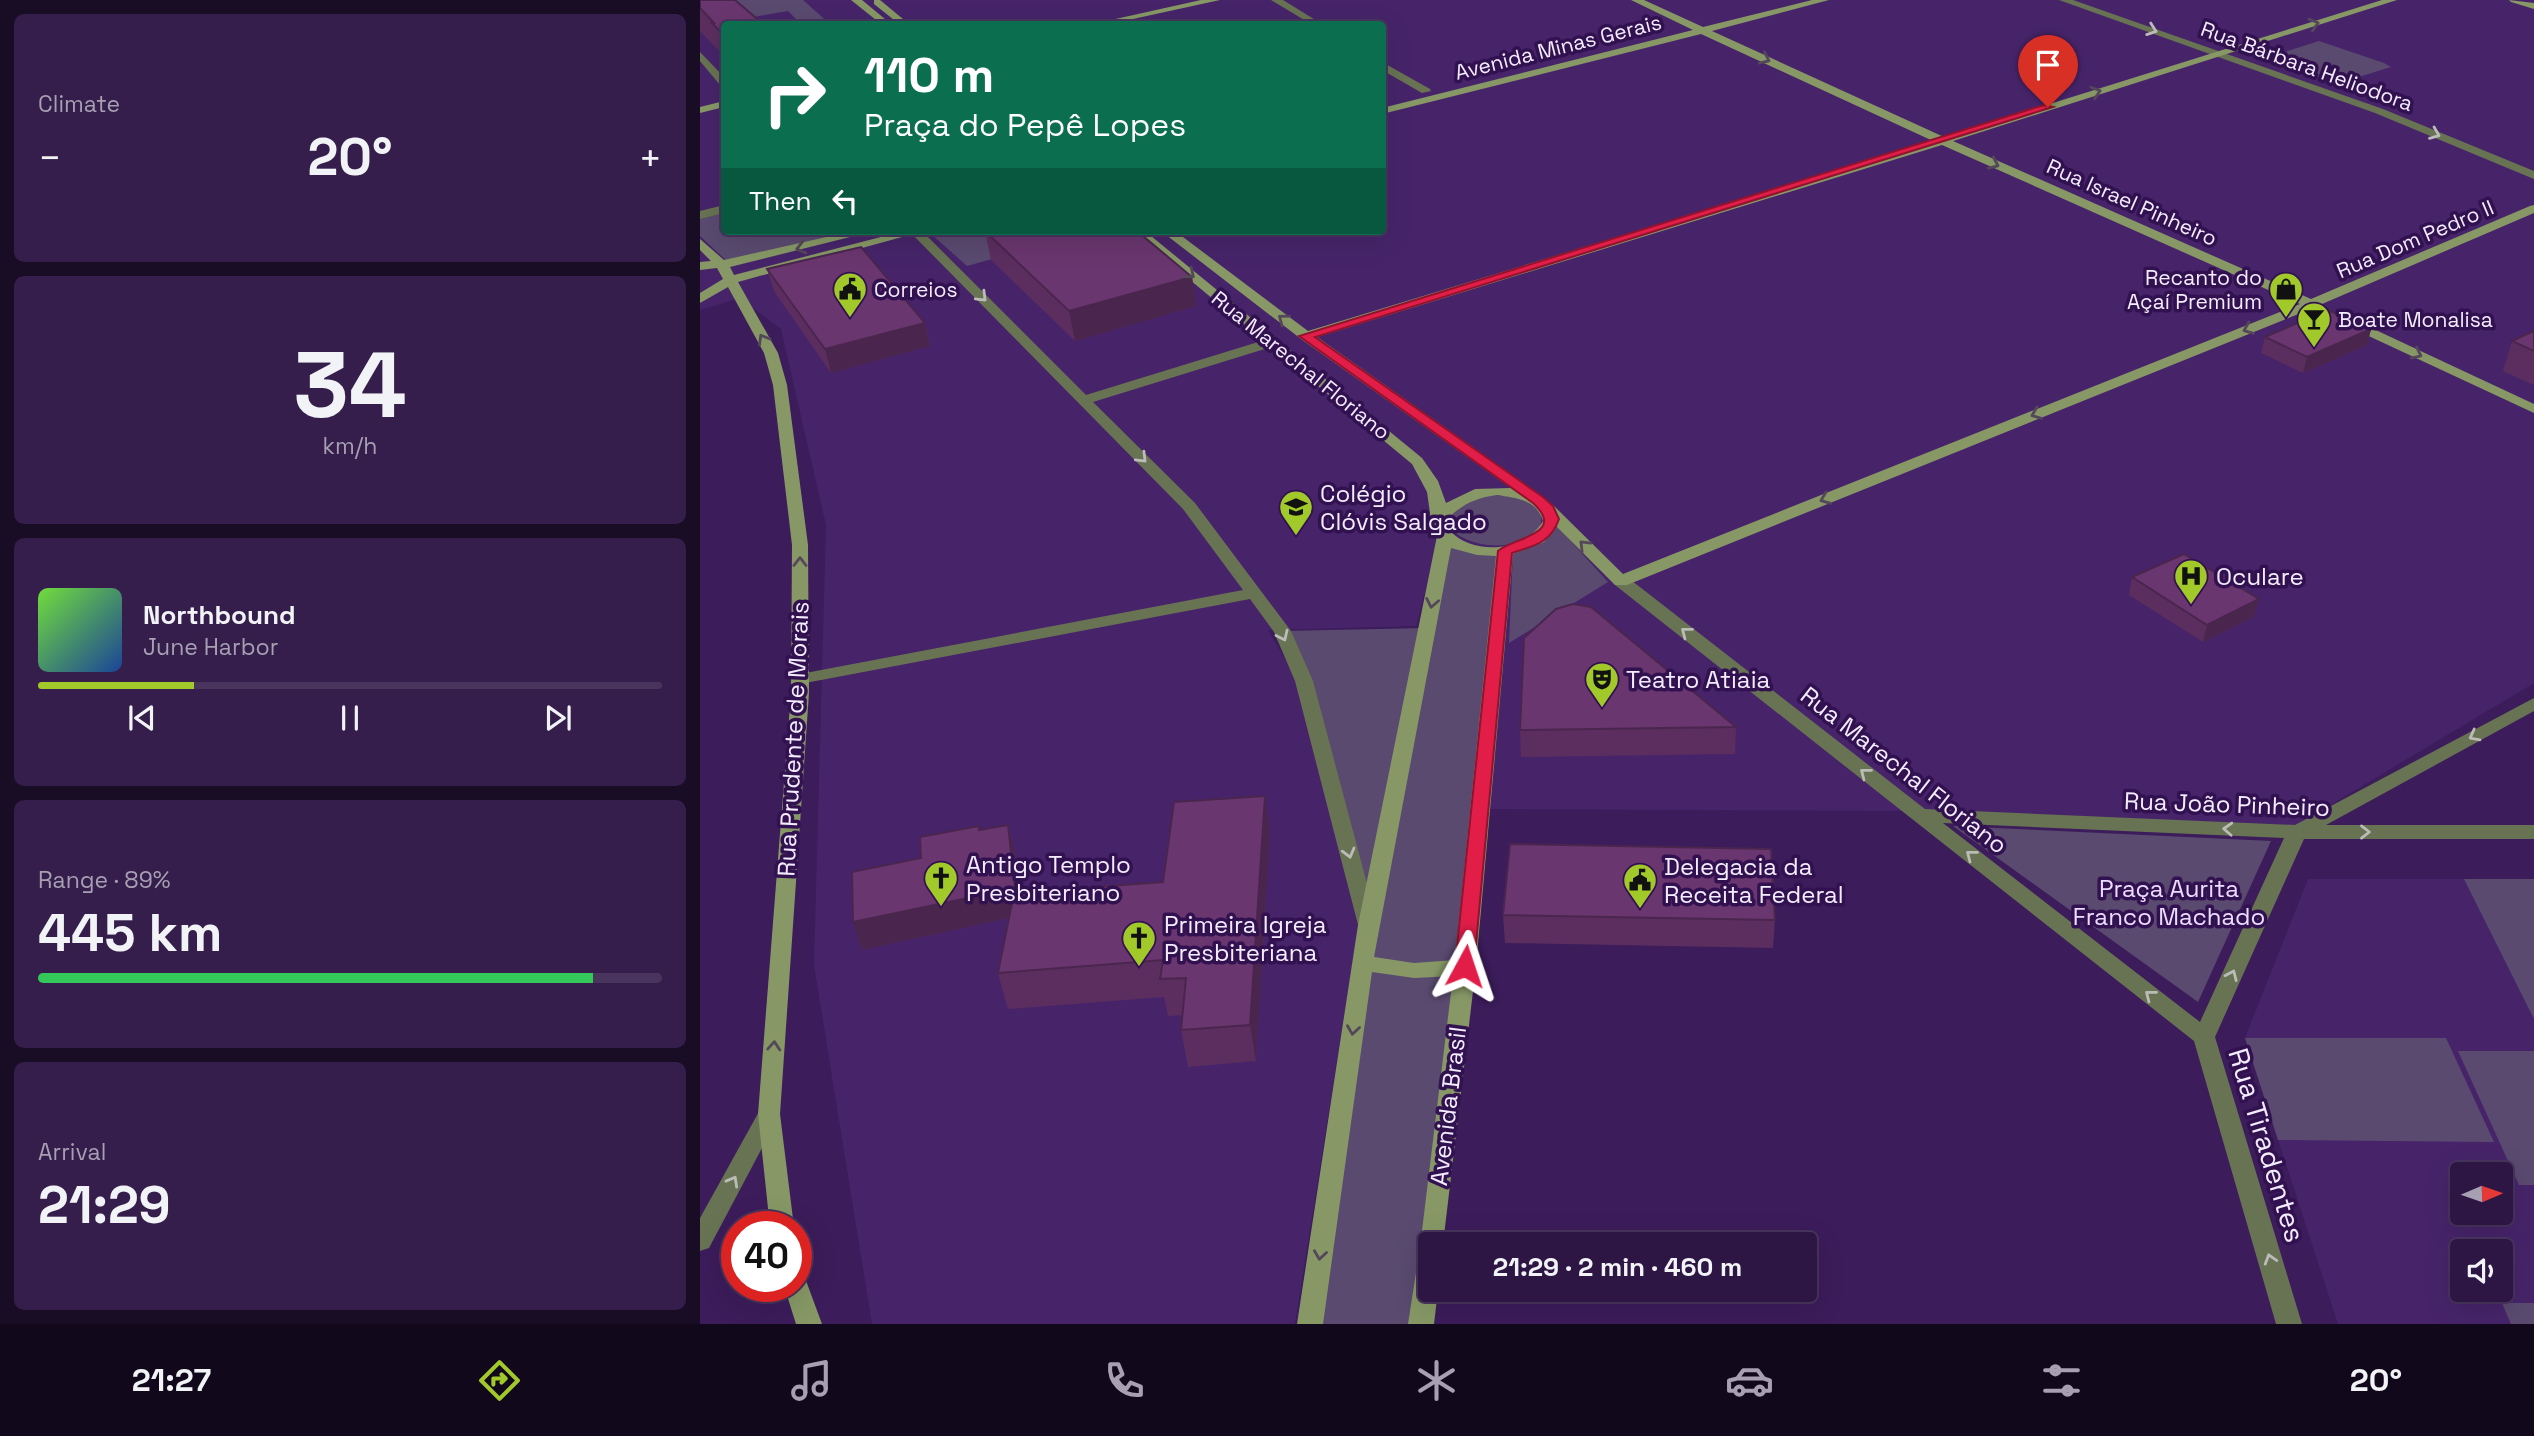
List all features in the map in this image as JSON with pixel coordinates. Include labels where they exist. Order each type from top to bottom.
[{"type":"street","points":[[856,0],[882,21]]},
{"type":"street","points":[[875,0],[900,21]]},
{"type":"street","points":[[1113,21],[1215,0]]},
{"type":"street","points":[[1276,0],[1312,21]]},
{"type":"street","name":"Rua Israel Pinheiro","points":[[1636,0],[1943,141],[2323,310],[2534,409]]},
{"type":"street","name":"Avenida Minas Gerais","points":[[1386,110],[1791,0]]},
{"type":"street","name":"Avenida Minas Gerais","points":[[1386,101],[1697,27],[1824,0]]},
{"type":"street","name":"Rua Bárbara Heliodora","points":[[2064,0],[2379,111],[2534,175]]},
{"type":"street","points":[[1306,336],[2392,0]]},
{"type":"street","points":[[2514,0],[2534,6]]},
{"type":"street","points":[[700,55],[721,80]]},
{"type":"street","points":[[1386,67],[1426,91]]},
{"type":"street","points":[[700,110],[721,105]]},
{"type":"street","name":"Rua Dom Pedro II","points":[[1620,581],[2323,310],[2534,209]]},
{"type":"street","points":[[700,215],[721,210]]},
{"type":"street","points":[[700,266],[722,265],[850,235]]},
{"type":"street","points":[[700,299],[730,281],[902,235]]},
{"type":"street","points":[[921,235],[1189,506],[1282,631],[1304,681],[1368,925]]},
{"type":"street","name":"Rua Marechal Floriano","points":[[1142,235],[1417,461],[1428,473],[1434,487],[1440,517],[1439,526],[1445,536]]},
{"type":"street","name":"Rua Marechal Floriano","points":[[1172,235],[1306,336],[1543,505],[1620,581],[2204,1037]]},
{"type":"street","name":"Rua Prudente de Morais","points":[[700,243],[722,265],[771,353],[780,385],[800,545],[800,680],[769,1114],[700,1241]]},
{"type":"street","points":[[1084,400],[1273,342]]},
{"type":"street","points":[[1310,1324],[1368,925],[1445,536],[1469,549],[1505,551],[1538,539],[1548,530],[1551,519],[1543,505],[1525,494],[1490,490],[1458,499],[1447,507],[1440,517]]},
{"type":"street","name":"Avenida Brasil","points":[[1432,1232],[1465,966],[1505,551]]},
{"type":"street","points":[[800,680],[1254,593]]},
{"type":"street","points":[[2297,832],[2534,704]]},
{"type":"street","name":"Rua João Pinheiro","points":[[1919,815],[2297,832],[2534,832]]},
{"type":"street","name":"Rua Tiradentes","points":[[2289,1324],[2204,1037],[2297,832]]},
{"type":"street","points":[[1363,962],[1393,971],[1414,972],[1465,966]]},
{"type":"street","points":[[769,1114],[780,1211]]},
{"type":"street","points":[[801,1302],[809,1324]]},
{"type":"street","points":[[1421,1324],[1424,1302]]},
{"type":"shaded area","points":[[700,0],[2534,0],[2534,683],[2292,828],[1924,811],[1490,809],[1488,549],[1440,535],[1416,626],[1268,630],[1299,683],[1358,928],[1295,1324],[872,1324],[814,965],[826,525],[781,329],[740,298],[700,310]]},
{"type":"shaded area","points":[[2308,879],[2534,879],[2534,1324],[2338,1324],[2245,1038]]},
{"type":"green space","points":[[718,0],[803,0],[827,21],[798,21],[788,11],[736,20],[700,3]]},
{"type":"green space","points":[[2319,41],[2391,67],[2336,84],[2265,58]]},
{"type":"green space","points":[[721,213],[721,235],[840,235],[728,262],[700,236],[700,218]]},
{"type":"green space","points":[[932,235],[1078,235],[967,266]]},
{"type":"green space","points":[[1490,495],[1514,497],[1531,503],[1541,514],[1539,527],[1527,538],[1510,544],[1492,545],[1461,537],[1451,529],[1447,519],[1451,510],[1464,502]]},
{"type":"green space","points":[[1557,526],[1608,582],[1509,643],[1513,552],[1535,544]]},
{"type":"green space","points":[[1445,536],[1455,543],[1505,551],[1465,966],[1432,1232],[1418,1232],[1418,1302],[1424,1302],[1421,1324],[1310,1324],[1368,925],[1282,631],[1426,628]]},
{"type":"green space","name":"Praça Aurita Franco Machado","points":[[1953,826],[2271,841],[2198,1002]]},
{"type":"green space","points":[[2464,879],[2534,879],[2534,1019]]},
{"type":"green space","points":[[2245,1038],[2446,1038],[2494,1142],[2278,1140]]},
{"type":"green space","points":[[2458,1051],[2534,1051],[2534,1185],[2519,1185],[2513,1172],[2513,1162],[2509,1162]]},
{"type":"green space","points":[[2502,1303],[2534,1303],[2534,1324],[2511,1324]]},
{"type":"building","points":[[700,0],[735,0],[760,21],[721,21],[721,33],[700,8]]},
{"type":"building","points":[[989,235],[1142,235],[1192,277],[1069,311]]},
{"type":"building","name":"Correios","points":[[861,247],[925,323],[825,349],[767,269]]},
{"type":"building","points":[[2328,310],[2371,329],[2307,357],[2265,337]]},
{"type":"building","points":[[2534,331],[2534,351],[2512,341]]},
{"type":"building","points":[[2184,554],[2259,599],[2207,625],[2132,577]]},
{"type":"building","name":"Teatro Atiaia","points":[[1573,604],[1591,607],[1736,727],[1520,730],[1524,638],[1556,609]]},
{"type":"building","name":"Primeira Igreja Presbiteriana","points":[[1265,796],[1250,1025],[1181,1030],[1186,978],[1160,979],[1163,960],[998,973],[1014,893],[1163,882],[1174,802]]},
{"type":"building","points":[[1008,825],[1015,888],[853,922],[852,872],[921,858],[920,837],[979,826],[979,830]]},
{"type":"building","name":"Delegacia da Receita Federal","points":[[1510,844],[1771,849],[1775,920],[1503,915]]},
{"type":"place","name":"Correios","points":[[850,319]]},
{"type":"place","name":"Recanto do Açaí Premium","points":[[2286,319]]},
{"type":"place","name":"Boate Monalisa","points":[[2314,349]]},
{"type":"place","name":"Colégio Clóvis Salgado","points":[[1296,537]]},
{"type":"place","name":"Oculare","points":[[2191,606]]},
{"type":"place","name":"Teatro Atiaia","points":[[1602,709]]},
{"type":"place","name":"Antigo Templo Presbiteriano","points":[[941,908]]},
{"type":"place","name":"Delegacia da Receita Federal","points":[[1640,910]]},
{"type":"place","name":"Primeira Igreja Presbiteriana","points":[[1139,968]]},
{"type":"route","points":[[1465,966],[1505,551],[1523,547],[1538,539],[1548,530],[1551,519],[1548,509],[1538,500],[1306,336],[2048,107]]}]
